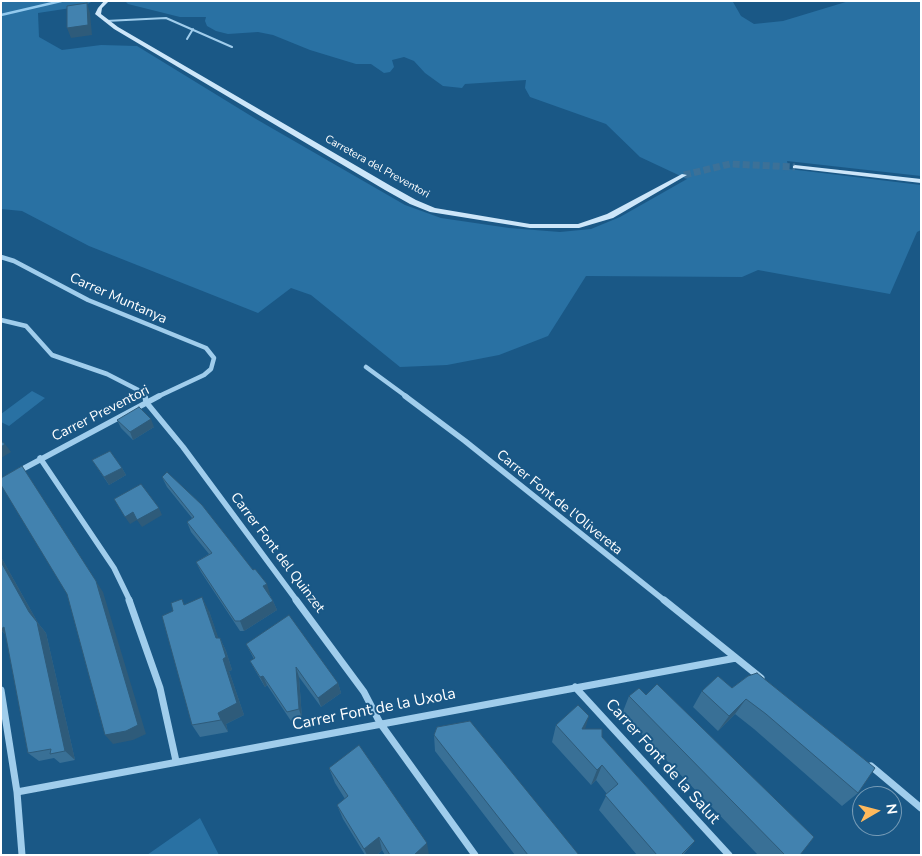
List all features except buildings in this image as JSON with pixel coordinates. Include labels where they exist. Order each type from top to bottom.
[{"type":"street","points":[[106,21],[98,14],[100,8],[107,1]]},
{"type":"street","name":"Carretera del Preventori","points":[[106,21],[388,188],[433,210],[530,226],[579,226],[610,216],[684,174]]},
{"type":"street","points":[[795,168],[921,181]]},
{"type":"street","name":"Carrer Muntanya","points":[[1,257],[14,261],[88,300],[206,348],[214,358],[211,369]]},
{"type":"street","name":"Carrer Font del Quinzet","points":[[1,320],[26,326],[52,355],[115,378],[144,393],[146,402],[183,447],[364,692],[380,723],[475,855]]},
{"type":"street","name":"Carrer Font de l'Olivereta","points":[[366,367],[465,441],[765,681]]},
{"type":"street","name":"Carrer Preventori","points":[[9,476],[146,402],[204,375],[211,369]]},
{"type":"street","points":[[40,458],[114,568],[135,612],[160,688],[176,762]]},
{"type":"street","name":"Carrer Font de la Uxola","points":[[17,792],[736,658]]},
{"type":"street","name":"Carrer Font de la Salut","points":[[575,687],[729,855]]},
{"type":"street","points":[[1,690],[17,792],[22,855]]},
{"type":"street","points":[[861,757],[921,808]]},
{"type":"lane","points":[[106,21],[166,18],[232,47]]},
{"type":"lane","points":[[187,39],[193,29]]},
{"type":"shaded area","points":[[1,1],[93,1],[84,6],[38,13],[39,37],[62,50],[101,45],[137,46],[256,119],[405,205],[441,218],[509,228],[560,232],[591,229],[620,217],[687,179],[640,157],[606,124],[530,97],[525,88],[526,80],[465,84],[462,88],[443,86],[425,73],[414,61],[404,57],[392,60],[394,67],[390,72],[384,73],[371,64],[356,64],[310,50],[273,35],[258,32],[228,34],[207,26],[206,17],[180,17],[128,4],[125,1],[726,1],[733,2],[741,16],[754,24],[783,21],[849,1],[921,1],[921,176],[787,161],[789,169],[921,185],[921,230],[917,232],[890,294],[758,270],[742,277],[586,276],[548,336],[499,355],[447,365],[400,367],[311,295],[291,288],[258,313],[89,246],[22,211],[1,209]]},
{"type":"shaded area","points":[[32,391],[45,398],[9,426],[1,422],[1,414]]},
{"type":"shaded area","points":[[200,818],[219,855],[147,855]]},
{"type":"waterway","points":[[1,15],[61,1]]},
{"type":"tunnel","points":[[684,175],[730,164],[795,167]]}]
